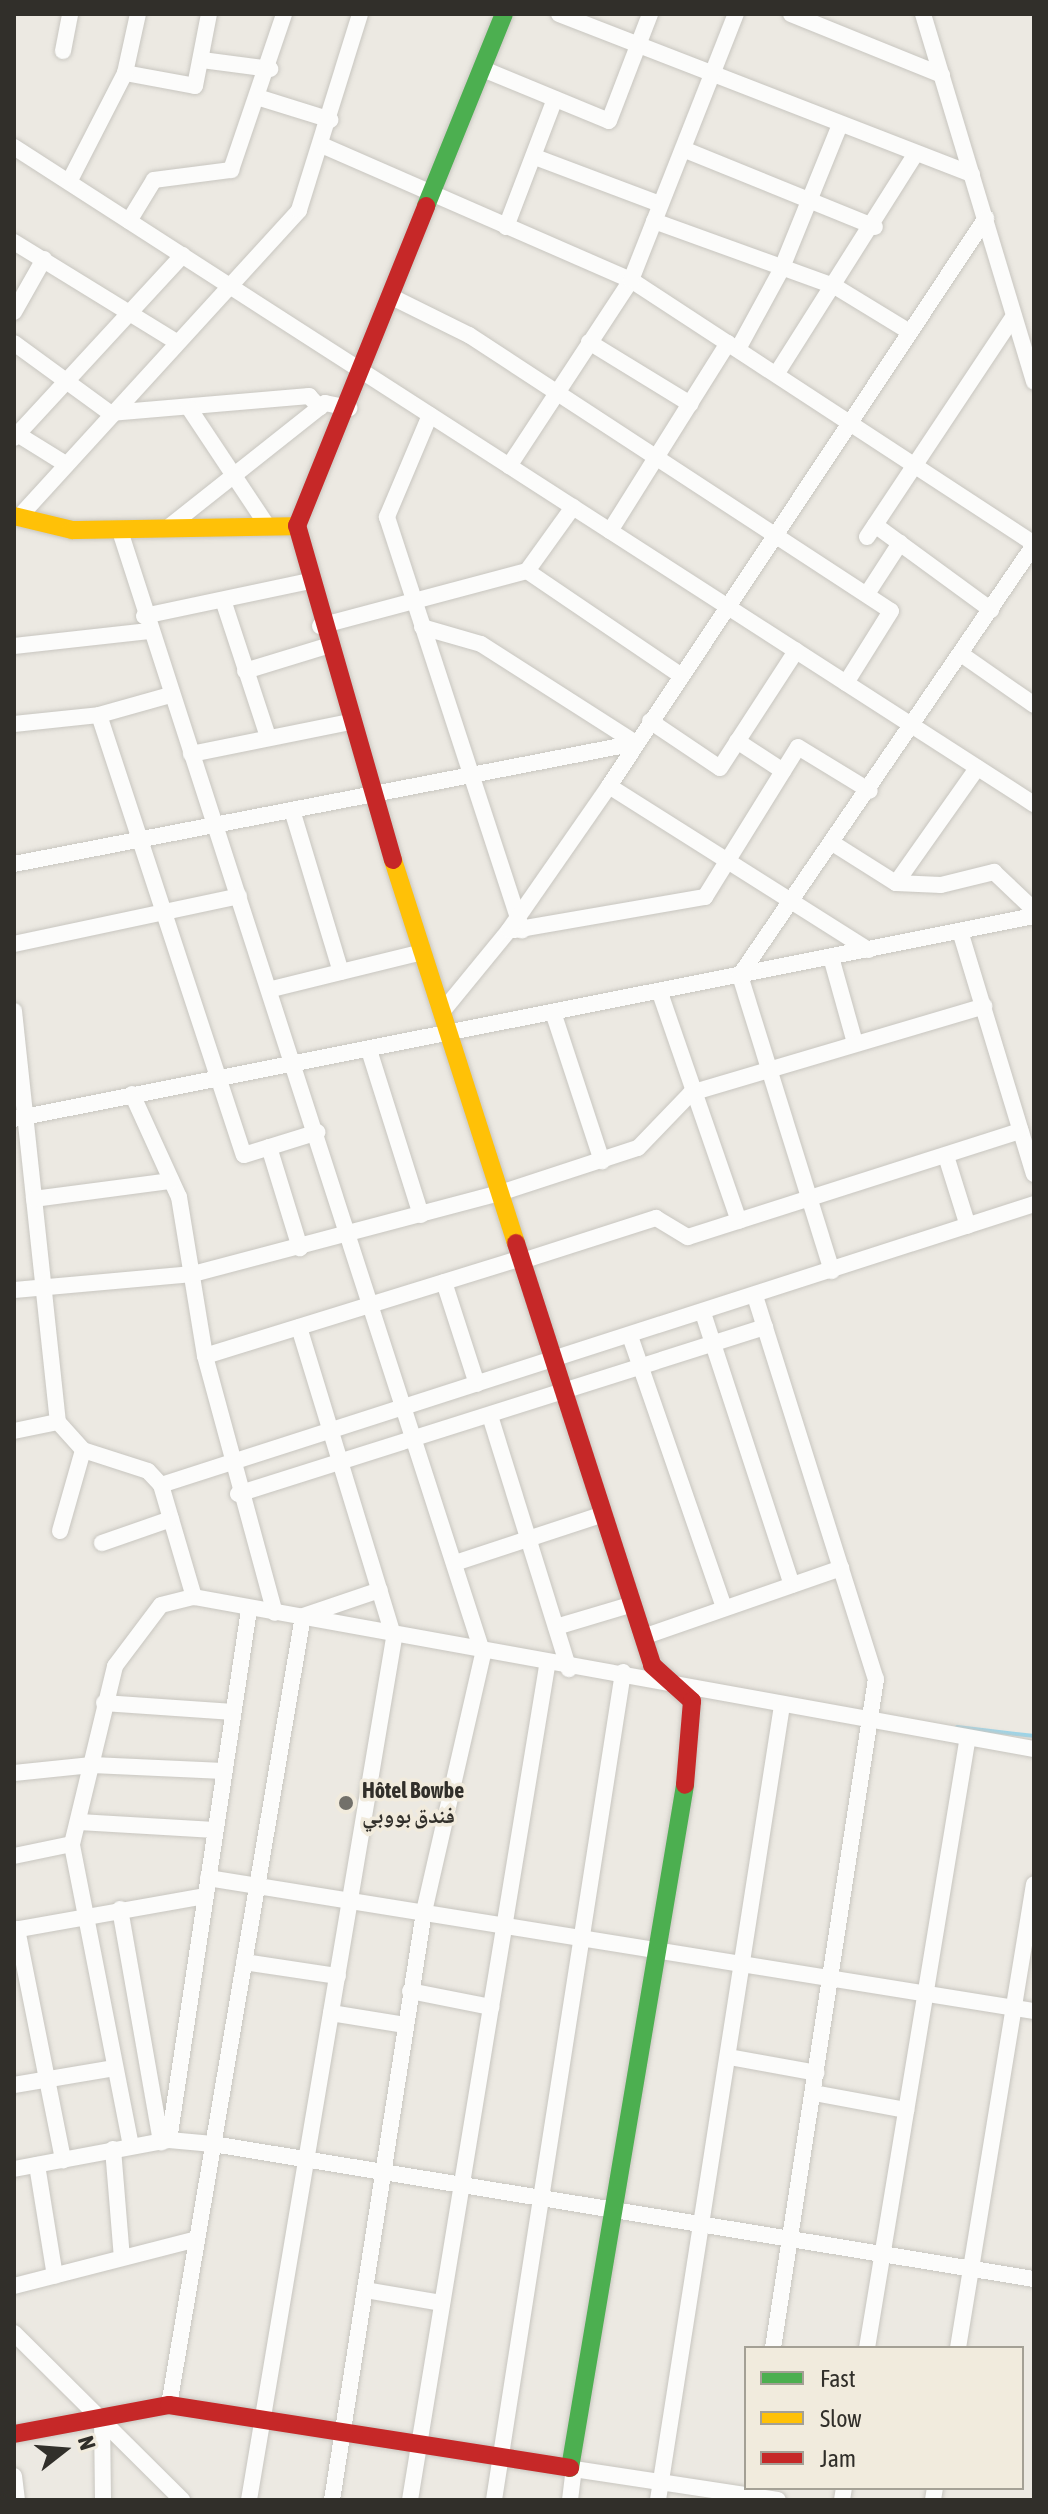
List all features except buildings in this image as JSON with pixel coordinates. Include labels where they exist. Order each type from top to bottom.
[{"type":"street","points":[[63,51],[70,14]]},
{"type":"street","points":[[69,182],[125,73],[138,14]]},
{"type":"street","points":[[125,73],[192,88],[202,60],[209,14]]},
{"type":"street","points":[[129,221],[154,180],[231,170],[270,69],[284,14]]},
{"type":"street","points":[[297,526],[170,526],[120,531],[52,529],[17,516],[173,340],[299,210],[324,146],[360,14]]},
{"type":"street","points":[[504,14],[365,373],[297,526],[320,626],[349,722],[643,1637],[666,1678],[692,1701],[695,1722],[570,2500]]},
{"type":"street","points":[[559,14],[915,155],[972,174]]},
{"type":"street","points":[[483,69],[609,121],[650,14]]},
{"type":"street","points":[[509,466],[631,280],[736,14]]},
{"type":"street","points":[[791,14],[942,75]]},
{"type":"street","points":[[923,14],[1034,382]]},
{"type":"street","points":[[202,60],[270,69]]},
{"type":"street","points":[[257,97],[331,120]]},
{"type":"street","points":[[506,227],[555,99]]},
{"type":"street","points":[[610,531],[690,404],[733,346],[781,270],[840,125]]},
{"type":"street","points":[[324,146],[433,198],[631,280],[917,462],[1034,544],[793,906],[740,975]]},
{"type":"street","points":[[14,147],[977,768],[1032,798]]},
{"type":"street","points":[[683,149],[875,227]]},
{"type":"street","points":[[777,373],[875,227],[915,155]]},
{"type":"street","points":[[535,157],[781,270],[836,287],[908,331]]},
{"type":"street","points":[[516,911],[609,786],[849,418],[986,218]]},
{"type":"street","points":[[14,242],[173,340]]},
{"type":"street","points":[[64,463],[15,435],[183,255]]},
{"type":"street","points":[[14,312],[44,259]]},
{"type":"street","points":[[394,298],[557,392],[655,460],[891,611],[846,683]]},
{"type":"street","points":[[991,610],[900,543],[871,531],[1014,316]]},
{"type":"street","points":[[589,342],[690,404]]},
{"type":"street","points":[[14,343],[69,380],[110,413],[309,396],[320,408]]},
{"type":"street","points":[[170,526],[320,408],[333,401],[349,408]]},
{"type":"street","points":[[189,408],[266,524]]},
{"type":"street","points":[[430,415],[387,517],[516,911],[516,930]]},
{"type":"street","points":[[320,626],[527,571],[573,507]]},
{"type":"street","points":[[120,531],[170,695],[297,1063],[350,1236],[408,1407],[483,1654],[424,1912],[332,2500]]},
{"type":"street","points":[[867,594],[900,543]]},
{"type":"street","points":[[527,571],[680,675]]},
{"type":"street","points":[[14,646],[147,624],[223,600],[310,581]]},
{"type":"street","points":[[223,600],[268,737]]},
{"type":"street","points":[[422,627],[481,644],[636,743]]},
{"type":"street","points":[[245,671],[327,646]]},
{"type":"street","points":[[650,721],[720,768],[796,651]]},
{"type":"street","points":[[961,654],[1034,705]]},
{"type":"street","points":[[14,724],[99,715],[170,695]]},
{"type":"street","points":[[99,715],[244,1155],[318,1132]]},
{"type":"street","points":[[191,754],[349,722]]},
{"type":"street","points":[[737,741],[783,771]]},
{"type":"street","points":[[14,864],[636,743]]},
{"type":"street","points":[[442,1012],[516,930],[705,897],[798,747],[870,791]]},
{"type":"street","points":[[896,883],[977,768]]},
{"type":"street","points":[[609,786],[793,906],[868,950]]},
{"type":"street","points":[[292,810],[341,972]]},
{"type":"street","points":[[834,844],[896,883],[941,885],[994,872],[1034,910]]},
{"type":"street","points":[[14,944],[166,916],[239,896]]},
{"type":"street","points":[[20,1118],[132,1094],[450,1037],[1034,916]]},
{"type":"street","points":[[960,931],[1034,1174]]},
{"type":"street","points":[[272,989],[423,952]]},
{"type":"street","points":[[831,957],[855,1043]]},
{"type":"street","points":[[740,975],[832,1271]]},
{"type":"street","points":[[660,993],[691,1093],[739,1221]]},
{"type":"street","points":[[14,1290],[193,1274],[350,1236],[500,1193],[638,1148],[691,1093],[984,1006]]},
{"type":"street","points":[[14,1011],[20,1118],[34,1199],[58,1422],[83,1450],[148,1471],[161,1485],[194,1597]]},
{"type":"street","points":[[554,1015],[602,1161]]},
{"type":"street","points":[[369,1050],[421,1215]]},
{"type":"street","points":[[132,1094],[171,1181],[193,1274],[205,1356],[230,1463],[275,1613]]},
{"type":"street","points":[[205,1356],[656,1218],[688,1237],[1020,1131]]},
{"type":"street","points":[[269,1147],[300,1248]]},
{"type":"street","points":[[946,1156],[968,1226]]},
{"type":"street","points":[[34,1199],[171,1181]]},
{"type":"street","points":[[161,1485],[1034,1204]]},
{"type":"street","points":[[444,1282],[477,1384]]},
{"type":"street","points":[[755,1296],[876,1679],[773,2346]]},
{"type":"street","points":[[703,1313],[792,1585]]},
{"type":"street","points":[[249,2500],[303,2157],[338,1976],[394,1638],[299,1327]]},
{"type":"street","points":[[238,1494],[491,1419],[765,1327]]},
{"type":"street","points":[[630,1336],[724,1608]]},
{"type":"street","points":[[491,1419],[569,1669]]},
{"type":"street","points":[[14,1431],[58,1422]]},
{"type":"street","points":[[60,1531],[83,1450]]},
{"type":"street","points":[[455,1563],[604,1514]]},
{"type":"street","points":[[102,1543],[171,1519]]},
{"type":"street","points":[[643,1637],[841,1568]]},
{"type":"street","points":[[303,1616],[380,1590]]},
{"type":"street","points":[[131,2146],[72,1844],[115,1666],[161,1605],[194,1597],[547,1666],[666,1678],[967,1742],[1034,1749]]},
{"type":"street","points":[[556,1627],[633,1604]]},
{"type":"street","points":[[165,2141],[249,1610]]},
{"type":"street","points":[[169,2405],[303,1616]]},
{"type":"street","points":[[410,2500],[547,1666]]},
{"type":"street","points":[[494,2500],[623,1672]]},
{"type":"street","points":[[104,1703],[233,1712]]},
{"type":"street","points":[[658,2500],[704,2223],[782,1705]]},
{"type":"street","points":[[867,2346],[967,1742]]},
{"type":"street","points":[[14,1773],[92,1765],[224,1771]]},
{"type":"street","points":[[79,1822],[215,1830]]},
{"type":"street","points":[[14,1856],[72,1844]]},
{"type":"street","points":[[208,1878],[582,1935],[1034,2011]]},
{"type":"street","points":[[958,2346],[1034,1884]]},
{"type":"street","points":[[63,2160],[15,1929],[84,1914],[205,1896]]},
{"type":"street","points":[[120,1909],[165,2141]]},
{"type":"street","points":[[244,1962],[338,1976]]},
{"type":"street","points":[[410,1991],[491,2007]]},
{"type":"street","points":[[331,2013],[405,2025]]},
{"type":"street","points":[[729,2057],[817,2073]]},
{"type":"street","points":[[14,2085],[115,2068]]},
{"type":"street","points":[[814,2093],[906,2110]]},
{"type":"street","points":[[14,2169],[165,2141],[213,2144],[542,2195],[1034,2279]]},
{"type":"street","points":[[113,2149],[122,2258]]},
{"type":"street","points":[[37,2165],[55,2276]]},
{"type":"street","points":[[14,2286],[197,2239]]},
{"type":"street","points":[[365,2290],[442,2303]]},
{"type":"street","points":[[17,2339],[102,2418],[181,2499]]},
{"type":"street","points":[[14,2434],[169,2405],[343,2435],[778,2500]]},
{"type":"street","points":[[102,2418],[103,2500]]},
{"type":"street","points":[[14,2476],[17,2500]]},
{"type":"waterway","points":[[957,1727],[1034,1736]]},
{"type":"traffic: fast","points":[[426,206],[504,14]]},
{"type":"traffic: fast","points":[[570,2468],[685,1785]]},
{"type":"traffic: slow","points":[[14,516],[72,530],[297,526]]},
{"type":"traffic: slow","points":[[393,860],[516,1243]]},
{"type":"traffic: jam","points":[[393,860],[297,526],[426,206]]},
{"type":"traffic: jam","points":[[516,1243],[652,1665],[692,1701],[685,1785]]},
{"type":"traffic: jam","points":[[14,2434],[169,2405],[570,2468]]},
{"type":"place","name":"Hôtel Bowbe فندق بووبي","points":[[346,1803]]}]
